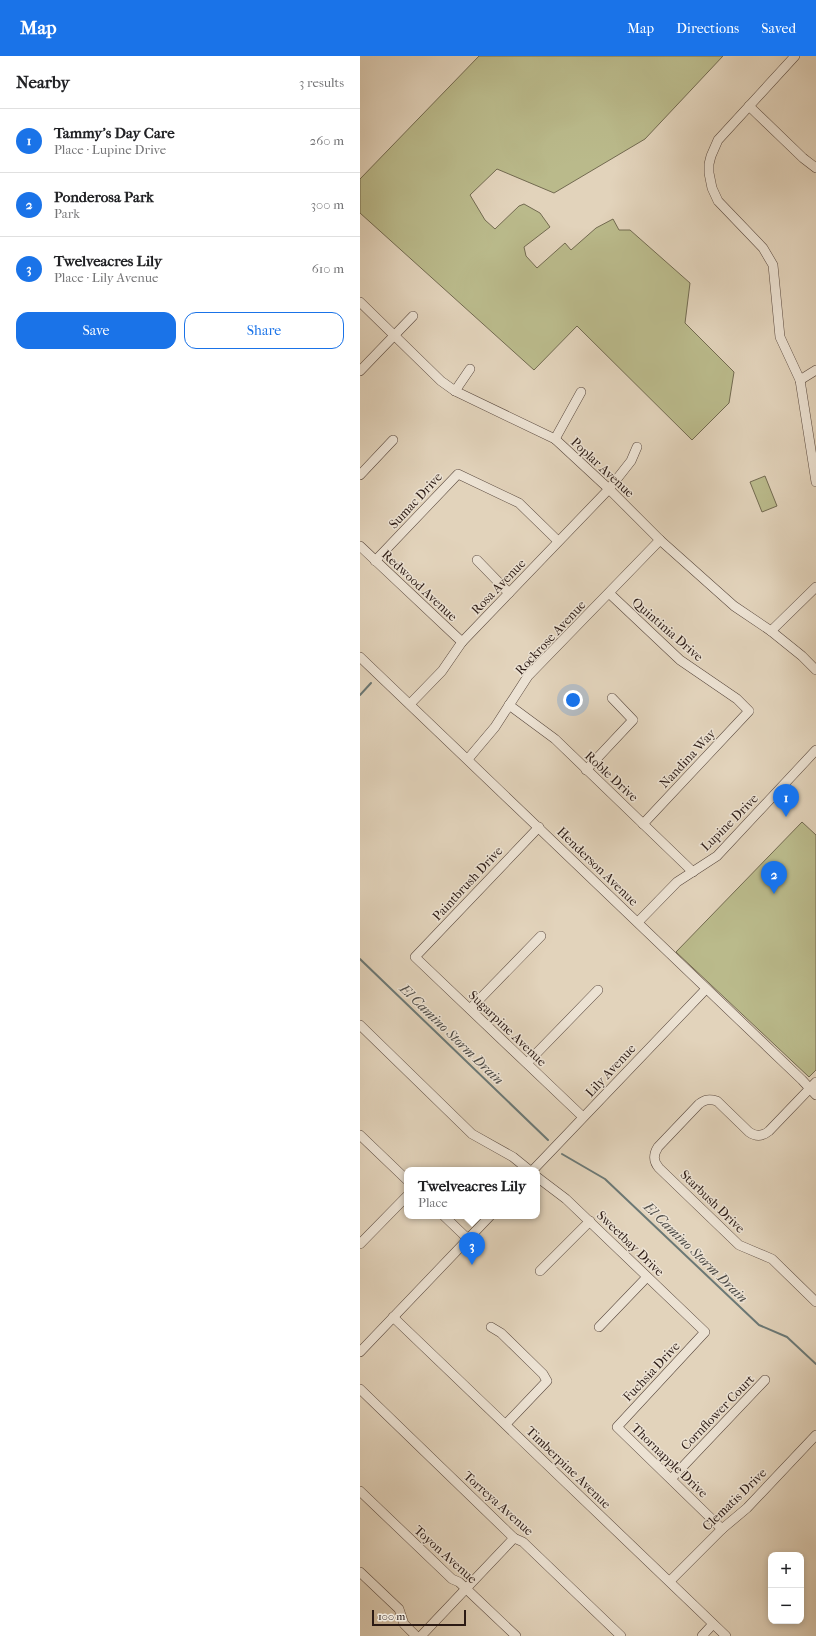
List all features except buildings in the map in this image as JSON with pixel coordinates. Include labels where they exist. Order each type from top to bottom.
[{"type":"street","points":[[795,56],[724,133],[714,147],[709,164],[709,173],[712,188],[718,201],[763,248],[770,259],[774,271],[780,337],[796,368],[800,380],[813,447],[816,482]]},
{"type":"street","points":[[749,106],[803,158],[816,168]]},
{"type":"street","name":"Poplar Avenue","points":[[360,302],[395,334],[441,381],[455,391],[555,440],[609,489],[660,540],[734,606],[771,631],[802,656],[816,670]]},
{"type":"street","points":[[360,371],[413,316]]},
{"type":"street","points":[[455,391],[470,368]]},
{"type":"street","points":[[800,380],[816,370]]},
{"type":"street","points":[[555,440],[581,392]]},
{"type":"street","points":[[360,475],[393,440]]},
{"type":"street","name":"Rosa Avenue","points":[[410,704],[442,671],[462,642],[609,489],[631,461],[637,447]]},
{"type":"street","name":"Sumac Drive","points":[[375,561],[458,474],[520,503],[558,541]]},
{"type":"street","name":"Rockrose Avenue","points":[[468,759],[495,727],[528,676],[660,540]]},
{"type":"street","name":"Redwood Avenue","points":[[360,546],[462,642]]},
{"type":"street","points":[[477,560],[509,593]]},
{"type":"street","points":[[771,631],[816,587]]},
{"type":"street","name":"Quintinia Drive","points":[[609,593],[680,660],[737,699],[749,711]]},
{"type":"street","name":"Henderson Avenue","points":[[360,657],[539,827],[706,989],[814,1089]]},
{"type":"street","points":[[586,770],[633,720],[612,698]]},
{"type":"street","name":"Roble Drive","points":[[509,705],[555,739],[693,872]]},
{"type":"street","name":"Nandina Way","points":[[644,824],[749,711]]},
{"type":"street","name":"Lupine Drive","points":[[638,922],[677,882],[717,856],[816,750]]},
{"type":"street","name":"Paintbrush Drive","points":[[415,957],[539,827]]},
{"type":"street","points":[[470,1010],[541,936]]},
{"type":"street","name":"Sugarpine Avenue","points":[[415,957],[583,1117]]},
{"type":"street","name":"Lily Avenue","points":[[536,1167],[706,989]]},
{"type":"street","points":[[527,1063],[598,990]]},
{"type":"street","points":[[360,1025],[472,1134],[513,1157],[525,1167]]},
{"type":"street","name":"Starbush Drive","points":[[814,1089],[770,1131],[759,1135],[749,1132],[718,1102],[709,1099],[699,1104],[658,1147],[654,1157],[659,1168],[739,1244],[772,1259],[816,1302]]},
{"type":"street","points":[[360,1136],[404,1177]]},
{"type":"street","name":"Sweetbay Drive","points":[[540,1179],[566,1199],[590,1221],[705,1332]]},
{"type":"street","points":[[360,1244],[404,1199]]},
{"type":"street","points":[[447,1219],[468,1239]]},
{"type":"street","points":[[360,1352],[487,1219]]},
{"type":"street","points":[[540,1271],[590,1221]]},
{"type":"street","points":[[600,1327],[647,1277]]},
{"type":"street","name":"Timberpine Avenue","points":[[393,1317],[726,1636]]},
{"type":"street","points":[[491,1327],[501,1333],[543,1374],[547,1381],[506,1424]]},
{"type":"street","name":"Fuchsia Drive","points":[[617,1427],[705,1332]]},
{"type":"street","name":"Cornflower Court","points":[[671,1479],[765,1380]]},
{"type":"street","name":"Torreya Avenue","points":[[360,1389],[514,1538],[523,1542],[621,1636]]},
{"type":"street","name":"Thornapple Drive","points":[[617,1427],[722,1528]]},
{"type":"street","name":"Clematis Drive","points":[[670,1581],[722,1528],[747,1508],[816,1435]]},
{"type":"street","name":"Toyon Avenue","points":[[360,1492],[452,1579],[466,1589],[516,1636]]},
{"type":"street","points":[[421,1636],[514,1538]]},
{"type":"street","points":[[360,1572],[399,1609],[404,1624],[416,1636]]},
{"type":"street","points":[[702,1636],[714,1624]]},
{"type":"green space","points":[[479,56],[723,56],[645,139],[554,193],[497,169],[470,195],[485,220],[495,229],[519,206],[524,204],[540,213],[550,227],[524,247],[526,256],[537,268],[565,243],[571,250],[596,228],[613,219],[619,230],[630,230],[690,283],[685,323],[734,372],[729,403],[692,440],[577,326],[534,370],[360,213],[360,179]]},
{"type":"green space","points":[[765,476],[777,506],[762,512],[750,482]]},
{"type":"green space","points":[[802,822],[816,835],[816,1070],[809,1077],[676,952]]},
{"type":"waterway","name":"El Camino Storm Drain","points":[[360,695],[371,683]]},
{"type":"waterway","name":"El Camino Storm Drain","points":[[360,959],[548,1140]]},
{"type":"waterway","name":"El Camino Storm Drain","points":[[562,1154],[605,1179],[759,1325],[787,1337],[816,1364]]},
{"type":"place","name":"Tammy's Day Care","points":[[786,817]]},
{"type":"place","name":"Ponderosa Park","points":[[774,894]]},
{"type":"place","name":"Twelveacres Lily","points":[[472,1265]]}]
